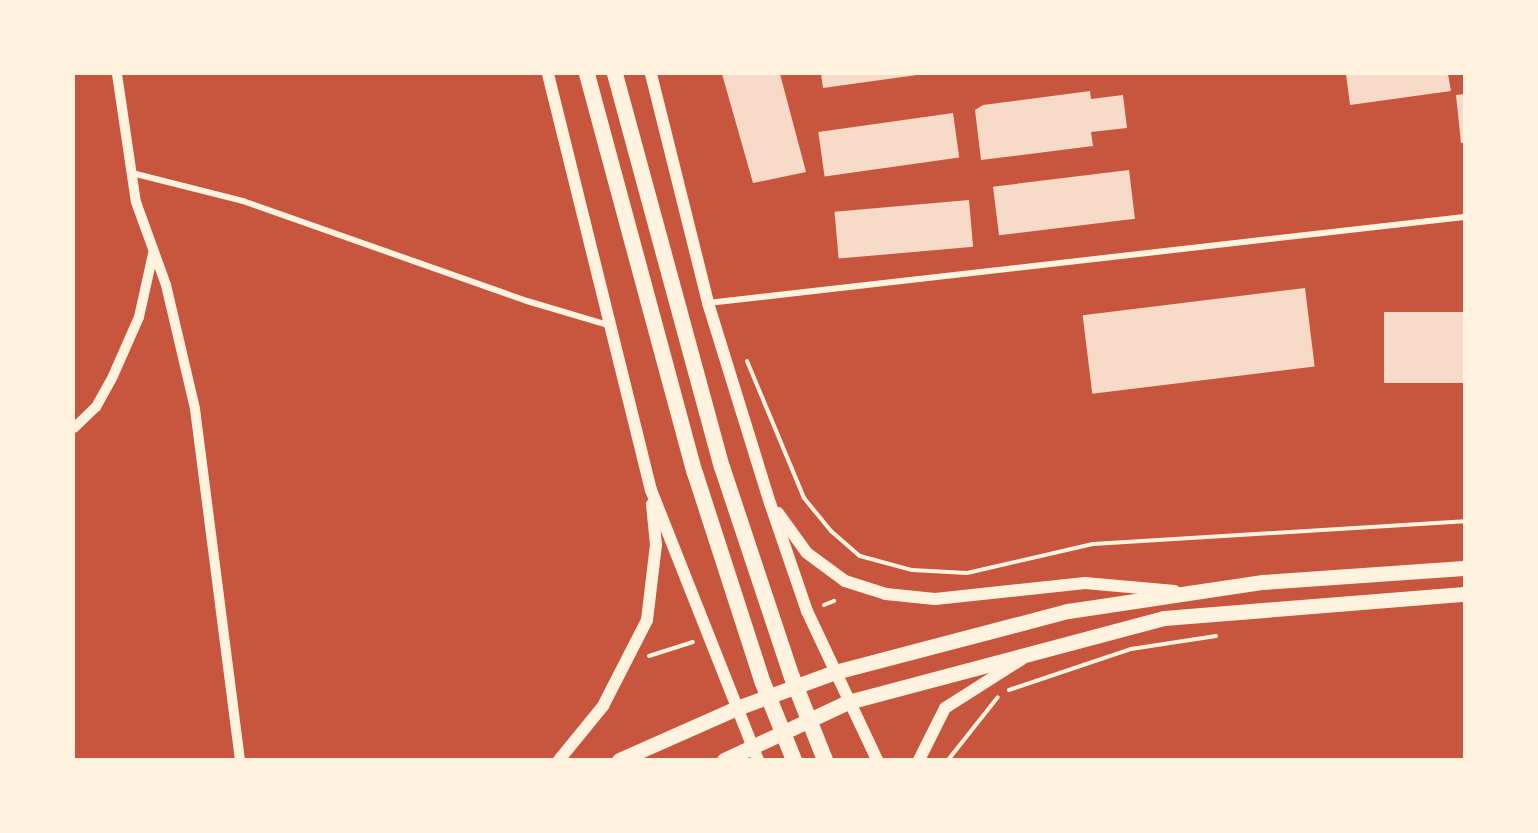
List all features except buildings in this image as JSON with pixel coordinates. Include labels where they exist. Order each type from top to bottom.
[{"type":"highway","points":[[615,74],[722,467],[792,677],[825,759]]},
{"type":"highway","points":[[588,75],[695,473],[763,683],[794,759]]},
{"type":"main road","points":[[548,74],[608,324],[651,490],[755,754]]},
{"type":"main road","points":[[651,74],[708,303],[770,503],[807,611],[848,702],[877,759]]},
{"type":"main road","points":[[559,759],[603,706],[647,620],[656,545],[651,490]]},
{"type":"main road","points":[[770,503],[807,553],[845,581],[886,594],[935,599],[1086,583],[1188,592]]},
{"type":"main road","points":[[619,759],[737,708],[835,672],[1068,611],[1263,582],[1464,568]]},
{"type":"main road","points":[[724,759],[755,754],[848,702],[1164,618],[1464,594]]},
{"type":"main road","points":[[919,759],[945,708],[1031,654]]},
{"type":"street","points":[[117,74],[129,172],[175,319],[195,409],[240,759]]},
{"type":"street","points":[[129,172],[243,201],[527,301],[608,324]]},
{"type":"street","points":[[708,303],[1464,217]]},
{"type":"street","points":[[74,428],[96,407],[113,376],[139,317],[153,254]]},
{"type":"path","points":[[745,356],[804,498],[831,531],[860,556],[912,570],[967,573],[1093,544],[1464,521]]},
{"type":"path","points":[[948,759],[1001,693],[1131,649],[1221,635]]}]
